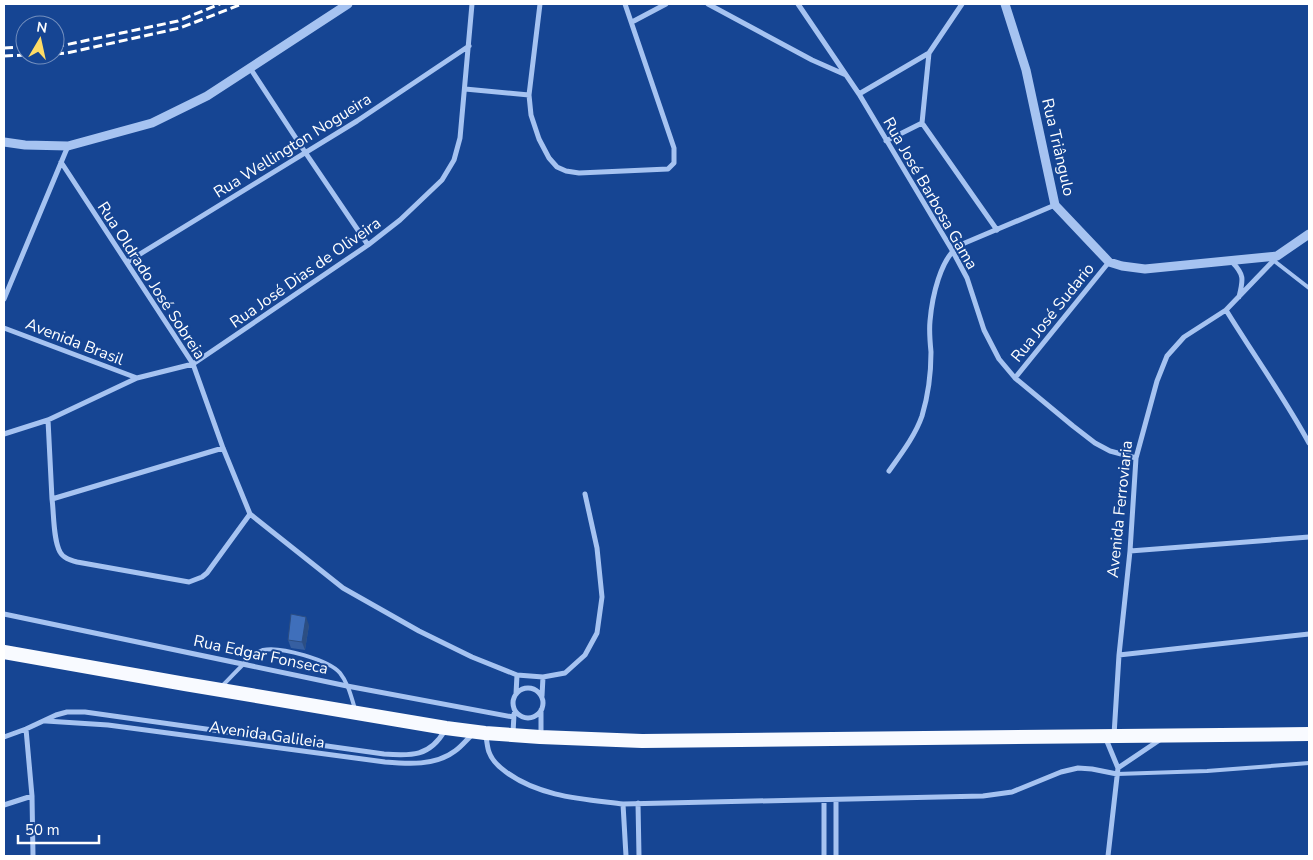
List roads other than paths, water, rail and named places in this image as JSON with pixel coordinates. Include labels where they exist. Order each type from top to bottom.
[{"type":"highway","points":[[4,652],[446,728],[540,737],[642,741],[1309,734]]},
{"type":"street","points":[[4,142],[25,145],[68,146],[152,124],[207,96],[348,4]]},
{"type":"street","name":"Rua José Dias de Oliveira","points":[[4,434],[48,420],[137,378],[193,364],[368,245],[416,206],[442,180],[454,160],[460,138],[472,4]]},
{"type":"street","points":[[540,4],[529,95],[532,115],[539,139],[549,158],[557,167],[579,173],[661,170],[672,167],[674,163],[674,148],[625,4]]},
{"type":"street","points":[[632,22],[666,4]]},
{"type":"street","points":[[708,4],[812,60],[846,75]]},
{"type":"street","name":"Rua José Barbosa Gama","points":[[798,4],[859,94],[952,250],[967,278],[991,346],[1000,360],[1015,378],[1095,443],[1110,451],[1136,458]]},
{"type":"street","points":[[962,4],[930,54],[922,123],[997,230]]},
{"type":"street","name":"Rua Triângulo","points":[[1005,4],[1026,70],[1055,205],[1109,262]]},
{"type":"street","name":"Rua Wellington Nogueira","points":[[126,262],[357,121],[469,46]]},
{"type":"street","points":[[859,94],[930,54]]},
{"type":"street","points":[[250,68],[368,245]]},
{"type":"street","points":[[465,89],[529,95]]},
{"type":"street","points":[[886,141],[922,123]]},
{"type":"street","points":[[4,299],[68,146]]},
{"type":"street","name":"Rua Oldrado José Sobreia","points":[[61,162],[193,364],[223,448],[250,514],[343,588],[419,631],[472,657],[517,675],[543,678],[565,673],[585,655],[597,633],[602,597],[597,548],[585,494]]},
{"type":"street","points":[[889,471],[907,445],[921,417],[928,390],[931,355],[930,321],[940,273],[952,250],[1055,205]]},
{"type":"street","name":"Avenida Ferroviaria","points":[[1109,737],[1130,551],[1136,458],[1157,381],[1167,356],[1184,337],[1226,310],[1239,298],[1273,258],[1309,234]]},
{"type":"street","points":[[1109,262],[1145,269],[1273,258]]},
{"type":"street","name":"Rua José Sudario","points":[[1015,378],[1109,262]]},
{"type":"street","points":[[1232,262],[1241,272],[1239,298]]},
{"type":"street","points":[[1226,310],[1309,442]]},
{"type":"street","name":"Avenida Brasil","points":[[4,328],[137,378]]},
{"type":"street","points":[[48,420],[52,499],[57,543],[60,553],[67,559],[189,582],[202,578],[250,514]]},
{"type":"street","points":[[52,499],[223,448]]},
{"type":"street","points":[[1130,551],[1309,537]]},
{"type":"street","name":"Rua Edgar Fonseca","points":[[4,614],[245,663],[347,686],[513,717]]},
{"type":"street","points":[[1119,656],[1309,634]]},
{"type":"street","points":[[513,734],[513,704],[516,694],[517,675]]},
{"type":"street","points":[[540,737],[543,678]]},
{"type":"street","points":[[516,694],[520,690],[529,688],[539,693],[542,697]]},
{"type":"street","points":[[514,709],[520,716],[529,718],[538,714],[541,710]]},
{"type":"street","points":[[5,736],[26,729],[56,715],[68,712],[85,712],[384,754],[412,754],[432,748],[446,728]]},
{"type":"street","name":"Avenida Galileia","points":[[45,721],[108,725],[408,764],[425,763],[440,759],[455,752],[480,732]]},
{"type":"street","points":[[26,729],[32,796],[33,856]]},
{"type":"street","points":[[480,732],[497,766],[538,790],[562,796],[623,804],[983,796],[1012,792],[1061,772],[1078,768],[1118,771],[1166,736]]},
{"type":"street","points":[[1108,856],[1118,771],[1109,737]]},
{"type":"street","points":[[4,805],[32,796]]},
{"type":"street","points":[[836,800],[836,856]]},
{"type":"street","points":[[824,801],[824,856]]},
{"type":"street","points":[[638,803],[639,856]]},
{"type":"street","points":[[623,804],[626,856]]},
{"type":"lane","points":[[1273,258],[1309,288]]},
{"type":"lane","points":[[219,689],[245,663],[262,650],[305,654],[339,671],[357,713]]},
{"type":"lane","points":[[1118,771],[1207,772],[1309,763]]},
{"type":"railway","points":[[65,45],[178,21],[220,4]]},
{"type":"railway","points":[[65,53],[180,28],[242,4]]},
{"type":"railway","points":[[4,48],[15,47]]},
{"type":"railway","points":[[4,56],[15,55]]}]
